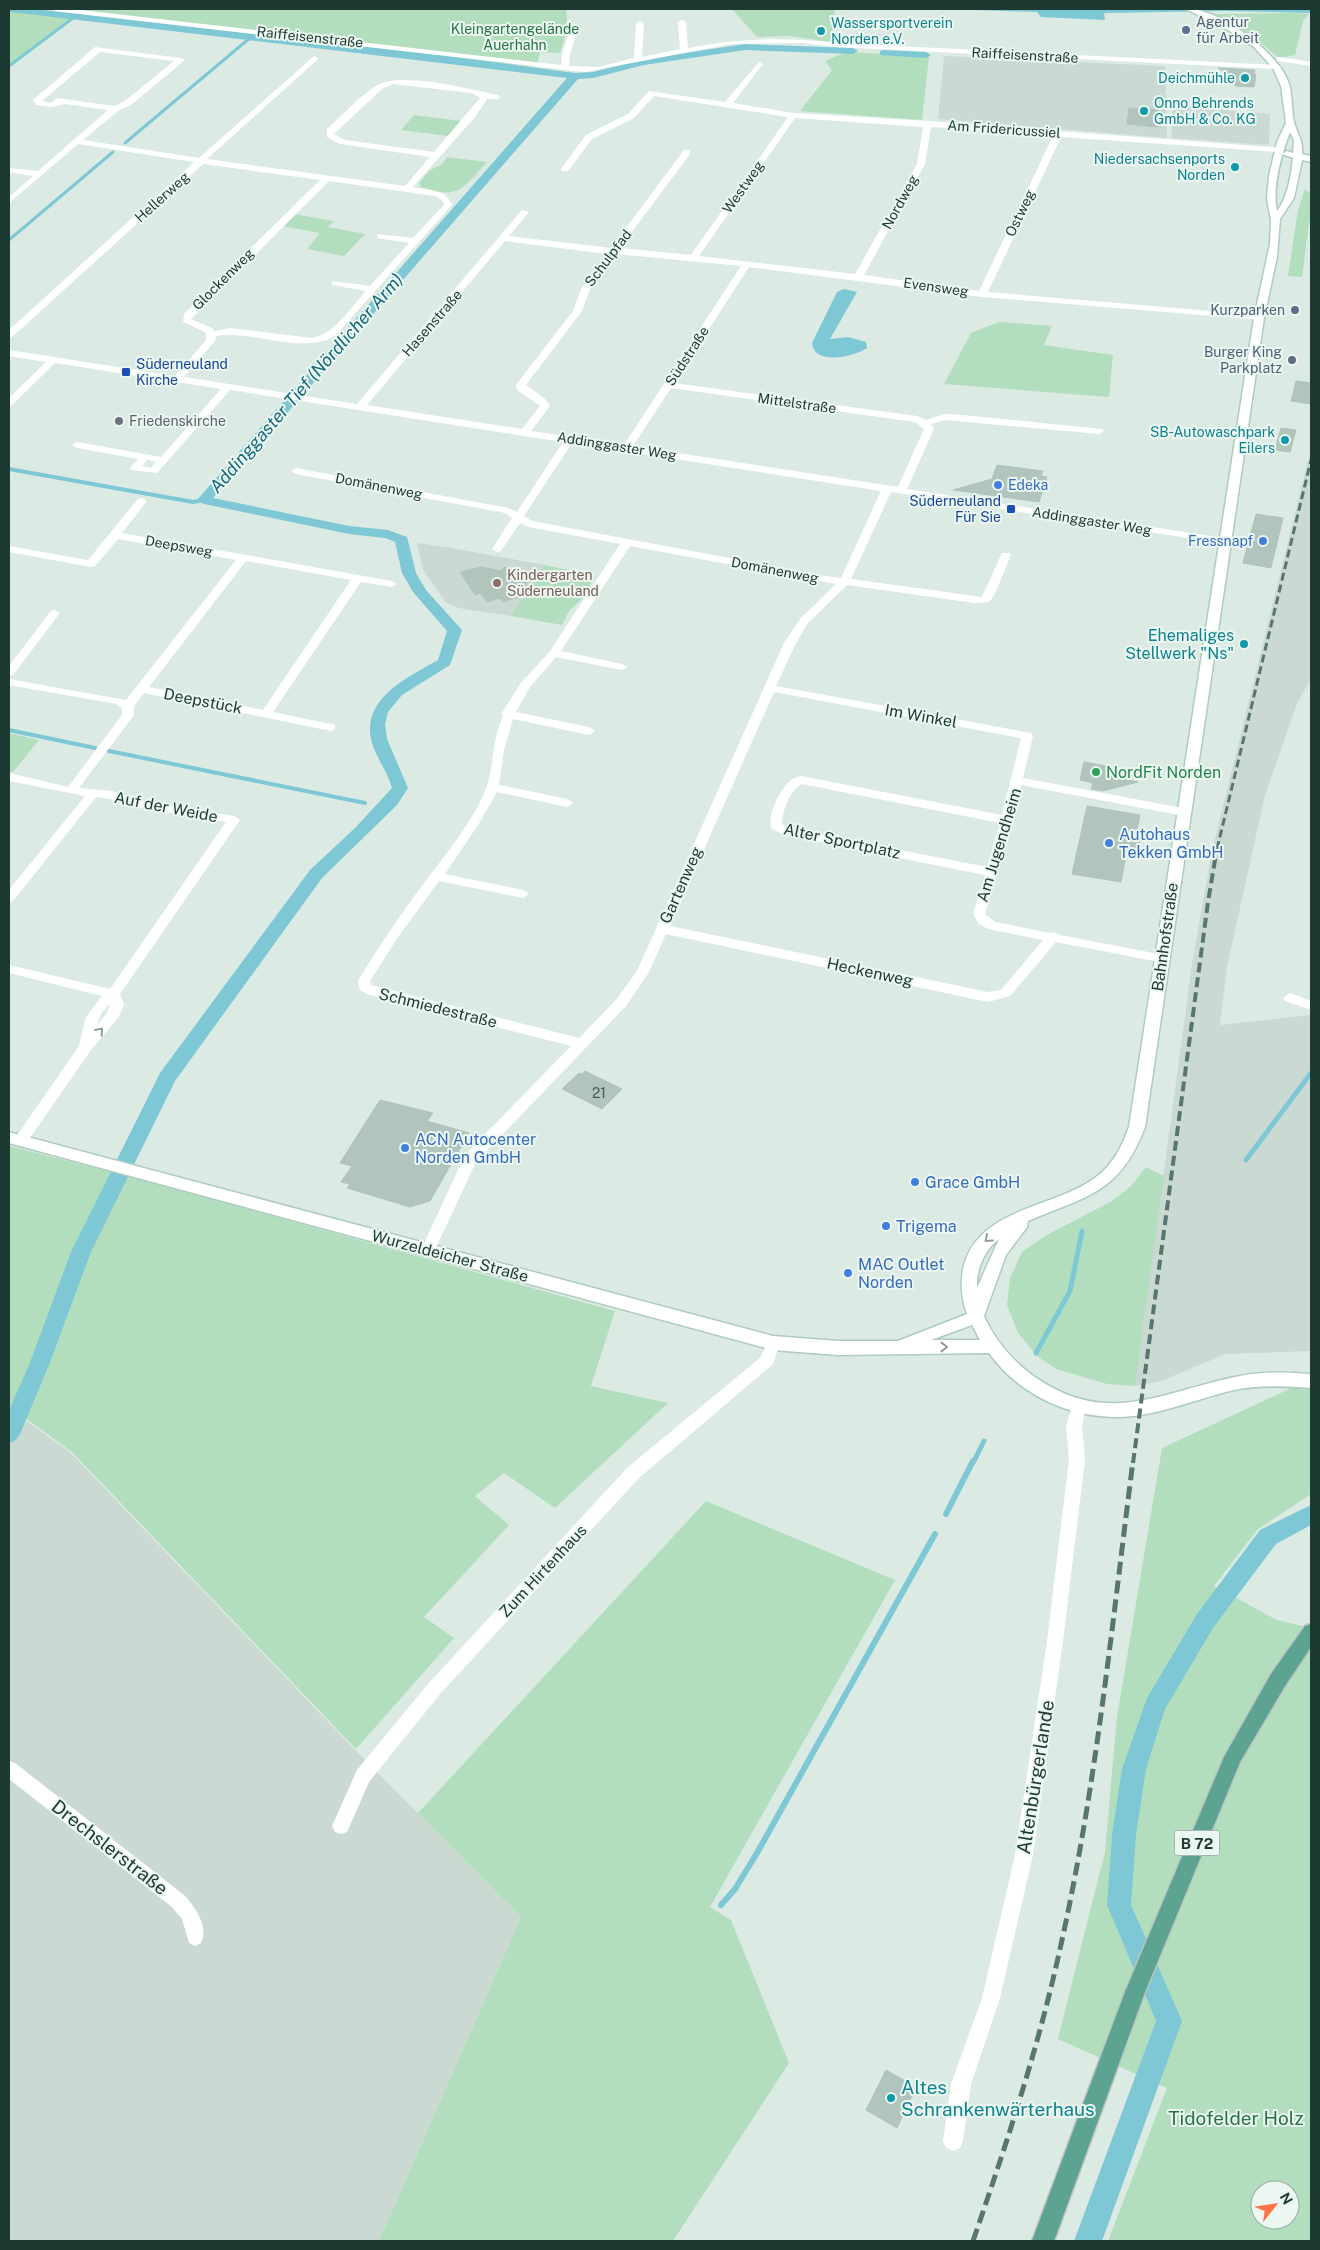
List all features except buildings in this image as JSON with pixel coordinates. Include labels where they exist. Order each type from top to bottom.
[{"type":"main road","points":[[1190,9],[1207,16],[1250,40],[1278,63]]},
{"type":"main road","name":"Bahnhofstraße","points":[[1276,218],[1287,203],[1295,177],[1298,140],[1290,124],[1284,82],[1278,63]]},
{"type":"main road","name":"Bahnhofstraße","points":[[992,1346],[976,1317],[968,1289],[970,1262],[984,1241],[1007,1225],[1082,1192],[1100,1182],[1117,1167],[1126,1155],[1137,1127],[1164,959],[1173,878],[1259,318],[1271,261],[1276,218],[1272,199],[1279,150],[1281,138],[1290,124]]},
{"type":"main road","points":[[1279,150],[1297,153],[1311,152]]},
{"type":"main road","points":[[1297,153],[1311,159]]},
{"type":"main road","name":"Wurzeldeicher Straße","points":[[14,1140],[773,1343],[838,1348],[992,1346]]},
{"type":"main road","name":"Bahnhofstraße","points":[[976,1317],[991,1270],[1005,1241],[1030,1214]]},
{"type":"main road","name":"Wurzeldeicher Straße","points":[[895,1346],[976,1317]]},
{"type":"main road","points":[[992,1346],[1009,1366],[1029,1382],[1078,1406],[1123,1412],[1164,1405],[1237,1382],[1280,1379],[1311,1381]]},
{"type":"main road","name":"B 72","points":[[1043,2241],[1135,1992],[1233,1757],[1278,1680],[1311,1632]]},
{"type":"street","name":"Raiffeisenstraße","points":[[55,9],[565,68],[599,69],[684,50],[731,42],[790,41],[836,45],[1311,64]]},
{"type":"street","points":[[1311,10],[1308,15],[1311,16]]},
{"type":"street","points":[[565,68],[566,54],[574,29],[570,22]]},
{"type":"street","points":[[682,22],[684,50]]},
{"type":"street","points":[[638,60],[640,23]]},
{"type":"street","points":[[9,201],[43,172],[49,164],[115,109],[128,103],[181,60],[98,48],[39,96],[37,100],[39,103],[51,105],[65,101],[115,109]]},
{"type":"street","name":"Hellerweg","points":[[9,335],[314,58]]},
{"type":"street","points":[[728,104],[759,64]]},
{"type":"street","points":[[436,155],[343,142],[330,135],[330,131],[379,87],[392,82],[406,82],[474,91],[485,97],[496,97]]},
{"type":"street","name":"Am Fridericussiel","points":[[565,169],[589,138],[635,113],[652,93],[793,115],[1279,150]]},
{"type":"street","points":[[407,189],[473,114],[485,97]]},
{"type":"street","name":"Westweg","points":[[693,258],[793,115]]},
{"type":"street","name":"Nordweg","points":[[858,276],[921,164],[928,124]]},
{"type":"street","name":"Ostweg","points":[[982,294],[1059,133]]},
{"type":"street","points":[[77,141],[202,161],[407,189],[437,194],[446,199],[448,205],[332,334],[323,340],[312,341],[230,331],[212,334]]},
{"type":"street","name":"Schulpfad","points":[[525,432],[544,406],[542,401],[520,388],[521,385],[577,311],[581,302],[581,294],[687,152]]},
{"type":"street","points":[[9,170],[43,172]]},
{"type":"street","name":"Glockenweg","points":[[177,379],[212,339],[212,334],[204,326],[186,320],[187,316],[327,178]]},
{"type":"street","name":"Hasenstraße","points":[[360,407],[505,238],[525,212]]},
{"type":"street","points":[[380,236],[415,241]]},
{"type":"street","points":[[505,238],[614,251]]},
{"type":"street","name":"Evensweg","points":[[614,251],[858,276],[982,294],[1259,318]]},
{"type":"street","name":"Südstraße","points":[[627,448],[747,264]]},
{"type":"street","points":[[335,283],[372,289]]},
{"type":"street","name":"Addinggaster Weg","points":[[9,353],[52,361],[278,393],[1226,541]]},
{"type":"street","points":[[9,403],[52,361]]},
{"type":"street","name":"Mittelstraße","points":[[669,385],[917,419],[925,423],[944,417],[1099,431]]},
{"type":"street","points":[[145,457],[135,468],[154,471],[228,386]]},
{"type":"street","points":[[901,491],[929,429],[925,423]]},
{"type":"street","points":[[497,549],[570,439]]},
{"type":"street","points":[[77,445],[163,460]]},
{"type":"street","name":"Domänenweg","points":[[296,471],[508,511],[530,524],[845,581],[984,600],[989,596],[1006,555]]},
{"type":"street","name":"Gartenweg","points":[[428,1250],[470,1160],[621,1003],[643,972],[790,643],[804,621],[845,581],[887,489]]},
{"type":"street","name":"Deepsweg","points":[[9,549],[91,564],[142,500]]},
{"type":"street","name":"Deepsweg","points":[[115,535],[392,584]]},
{"type":"street","name":"Schmiedestraße","points":[[582,1044],[372,991],[365,987],[364,981],[391,936],[436,876],[490,796],[507,714],[514,701],[544,662],[554,653],[627,542]]},
{"type":"street","name":"Deepsweg","points":[[180,636],[244,557]]},
{"type":"street","name":"Deepstück","points":[[266,714],[358,578]]},
{"type":"street","points":[[9,673],[55,613]]},
{"type":"street","name":"Deepstück","points":[[71,791],[128,715],[128,706],[180,636]]},
{"type":"street","points":[[554,653],[622,667]]},
{"type":"street","points":[[9,682],[119,701],[128,706]]},
{"type":"street","name":"Im Winkel","points":[[769,688],[1028,736],[1017,781]]},
{"type":"street","name":"Deepstück","points":[[141,689],[332,727]]},
{"type":"street","points":[[507,714],[589,731]]},
{"type":"street","name":"Auf der Weide","points":[[9,777],[71,791],[92,795],[112,795],[136,803],[234,820],[112,994],[101,1003],[89,1021],[86,1047],[14,1140]]},
{"type":"street","name":"Alter Sportplatz","points":[[992,872],[785,831],[776,826],[775,820],[794,782],[801,780],[1007,820]]},
{"type":"street","name":"Am Jugendheim","points":[[1164,959],[1054,936],[992,926],[983,921],[979,914],[1017,781],[1184,812]]},
{"type":"street","points":[[492,787],[567,803]]},
{"type":"street","points":[[9,898],[92,795]]},
{"type":"street","points":[[436,876],[523,894]]},
{"type":"street","name":"Heckenweg","points":[[662,929],[988,997],[1005,993],[1054,936]]},
{"type":"street","points":[[9,969],[112,994]]},
{"type":"street","points":[[1290,998],[1311,1006]]},
{"type":"street","name":"Zum Hirtenhaus","points":[[341,1826],[363,1776],[434,1689],[633,1473],[768,1360],[773,1343]]},
{"type":"street","name":"Altenbürgerlande","points":[[953,2141],[961,2084],[991,1998],[1024,1854],[1055,1641],[1075,1479],[1077,1460],[1074,1426],[1078,1406]]},
{"type":"street","name":"Drechslerstraße","points":[[9,1769],[178,1901],[190,1915],[195,1937]]},
{"type":"shaded area","points":[[944,56],[1165,66],[1167,138],[938,119]]},
{"type":"shaded area","points":[[1173,105],[1270,114],[1269,145],[1171,138]]},
{"type":"shaded area","points":[[1311,448],[1311,679],[1298,701],[1265,795],[1227,967],[1220,1025],[1311,1015],[1311,1351],[1226,1354],[1161,1381],[1135,1386],[1192,964],[1212,851]]},
{"type":"shaded area","points":[[417,543],[545,565],[511,616],[458,608],[446,603],[423,570]]},
{"type":"shaded area","points":[[9,1408],[70,1452],[356,1751],[521,1917],[379,2241],[9,2241]]},
{"type":"green space","name":"Kleingartengelände Auerhahn","points":[[42,9],[566,9],[568,26],[560,53],[540,52],[538,61],[533,67]]},
{"type":"green space","points":[[732,9],[835,9],[831,42],[789,36],[757,37]]},
{"type":"green space","points":[[9,11],[73,16],[9,65]]},
{"type":"green space","points":[[1215,14],[1309,14],[1303,21],[1295,55],[1279,58],[1255,38]]},
{"type":"green space","points":[[846,52],[929,56],[922,120],[800,111],[832,70],[825,61]]},
{"type":"green space","points":[[414,115],[461,121],[448,136],[401,130]]},
{"type":"green space","points":[[447,157],[487,162],[465,185],[452,192],[434,191],[421,187],[419,183],[430,170],[441,165]]},
{"type":"green space","points":[[1305,189],[1311,194],[1311,220],[1309,223],[1302,277],[1288,276],[1298,210]]},
{"type":"green space","points":[[294,214],[334,221],[328,227],[365,234],[344,256],[307,249],[320,233],[282,226]]},
{"type":"green space","points":[[999,322],[1052,326],[1044,345],[1113,355],[1109,397],[944,384],[971,333]]},
{"type":"green space","points":[[545,565],[595,576],[583,598],[569,611],[562,625],[511,616]]},
{"type":"green space","points":[[9,733],[39,740],[13,772],[9,771]]},
{"type":"green space","points":[[9,1146],[143,1180],[615,1311],[591,1386],[668,1403],[555,1508],[504,1473],[475,1496],[509,1525],[424,1617],[454,1638],[356,1749],[72,1452],[9,1406]]},
{"type":"green space","points":[[1146,1167],[1164,1176],[1135,1386],[1107,1384],[1056,1369],[1038,1357],[1018,1333],[1007,1305],[1010,1278],[1022,1252],[1045,1236],[1112,1201],[1130,1187]]},
{"type":"green space","name":"Tidofelder Holz","points":[[1311,1379],[1311,1494],[1257,1530],[1214,1586],[1277,1620],[1311,1628],[1311,2241],[1108,2241],[1167,2088],[1058,2039],[1105,1852],[1117,1717],[1162,1448]]},
{"type":"green space","points":[[706,1501],[895,1580],[710,1907],[731,1920],[789,2063],[673,2241],[379,2241],[521,1917],[418,1813]]},
{"type":"water","points":[[944,9],[1311,9],[1311,13],[1226,11],[1104,13],[1105,20],[1041,17],[1037,12]]},
{"type":"water","points":[[844,289],[857,292],[830,339],[848,337],[866,342],[867,348],[853,354],[835,358],[820,355],[814,350],[812,343],[837,292]]},
{"type":"waterway","name":"Addinggaster Tief (Nördlicher Arm)","points":[[11,9],[447,59],[575,76]]},
{"type":"waterway","points":[[9,66],[77,15]]},
{"type":"waterway","points":[[125,143],[251,37]]},
{"type":"waterway","name":"Addinggaster Tief (Nördlicher Arm)","points":[[575,76],[593,75],[644,62],[745,47],[853,51]]},
{"type":"waterway","name":"Addinggaster Tief (Nördlicher Arm)","points":[[884,53],[926,55]]},
{"type":"waterway","name":"Addinggaster Tief (Nördlicher Arm)","points":[[9,1434],[39,1365],[81,1252],[167,1078],[316,874],[362,831],[391,801],[400,788],[379,739],[377,724],[381,712],[387,701],[408,683],[445,662],[455,630],[420,592],[409,573],[402,540],[388,534],[349,530],[204,500],[575,76]]},
{"type":"waterway","points":[[9,240],[113,152]]},
{"type":"waterway","points":[[9,469],[193,502],[204,500]]},
{"type":"waterway","points":[[9,730],[95,748]]},
{"type":"waterway","points":[[109,751],[365,803]]},
{"type":"waterway","points":[[1246,1160],[1311,1073]]},
{"type":"waterway","points":[[1036,1353],[1070,1291],[1082,1231]]},
{"type":"waterway","points":[[973,1463],[984,1441]]},
{"type":"waterway","points":[[946,1514],[973,1461]]},
{"type":"waterway","points":[[1088,2241],[1169,2021],[1119,1905],[1124,1835],[1134,1769],[1155,1705],[1205,1621],[1268,1537],[1311,1514]]},
{"type":"waterway","points":[[721,1905],[735,1889],[757,1853],[935,1534]]},
{"type":"railway","points":[[1217,849],[1311,460]]},
{"type":"railway","points":[[1133,1463],[1208,902],[1217,848]]},
{"type":"railway","points":[[973,2241],[1032,2060],[1073,1889],[1102,1706],[1133,1461]]},
{"type":"place","name":"Agentur für Arbeit","points":[[1186,30]]},
{"type":"place","name":"Wassersportverein Norden e.V.","points":[[821,31]]},
{"type":"place","name":"Deichmühle","points":[[1245,78]]},
{"type":"place","name":"Onno Behrends GmbH & Co. KG","points":[[1144,111]]},
{"type":"place","name":"Niedersachsenports Norden","points":[[1235,167]]},
{"type":"place","name":"Kurzparken","points":[[1295,310]]},
{"type":"place","name":"Burger King Parkplatz","points":[[1292,360]]},
{"type":"place","name":"Süderneuland Kirche","points":[[126,372]]},
{"type":"place","name":"Friedenskirche","points":[[119,421]]},
{"type":"place","name":"SB-Autowaschpark Eilers","points":[[1285,440]]},
{"type":"place","name":"Edeka","points":[[998,485]]},
{"type":"place","name":"Süderneuland Für Sie","points":[[1011,509]]},
{"type":"place","name":"Fressnapf","points":[[1263,541]]},
{"type":"place","name":"Kindergarten Süderneuland","points":[[497,583]]},
{"type":"place","name":"Ehemaliges Stellwerk \"Ns\"","points":[[1244,644]]},
{"type":"place","name":"NordFit Norden","points":[[1096,772]]},
{"type":"place","name":"Autohaus Tekken GmbH","points":[[1109,843]]},
{"type":"place","name":"ACN Autocenter Norden GmbH","points":[[405,1148]]},
{"type":"place","name":"Grace GmbH","points":[[915,1182]]},
{"type":"place","name":"Trigema","points":[[886,1226]]},
{"type":"place","name":"MAC Outlet Norden","points":[[848,1273]]},
{"type":"place","name":"Altes Schrankenwärterhaus","points":[[891,2098]]}]
